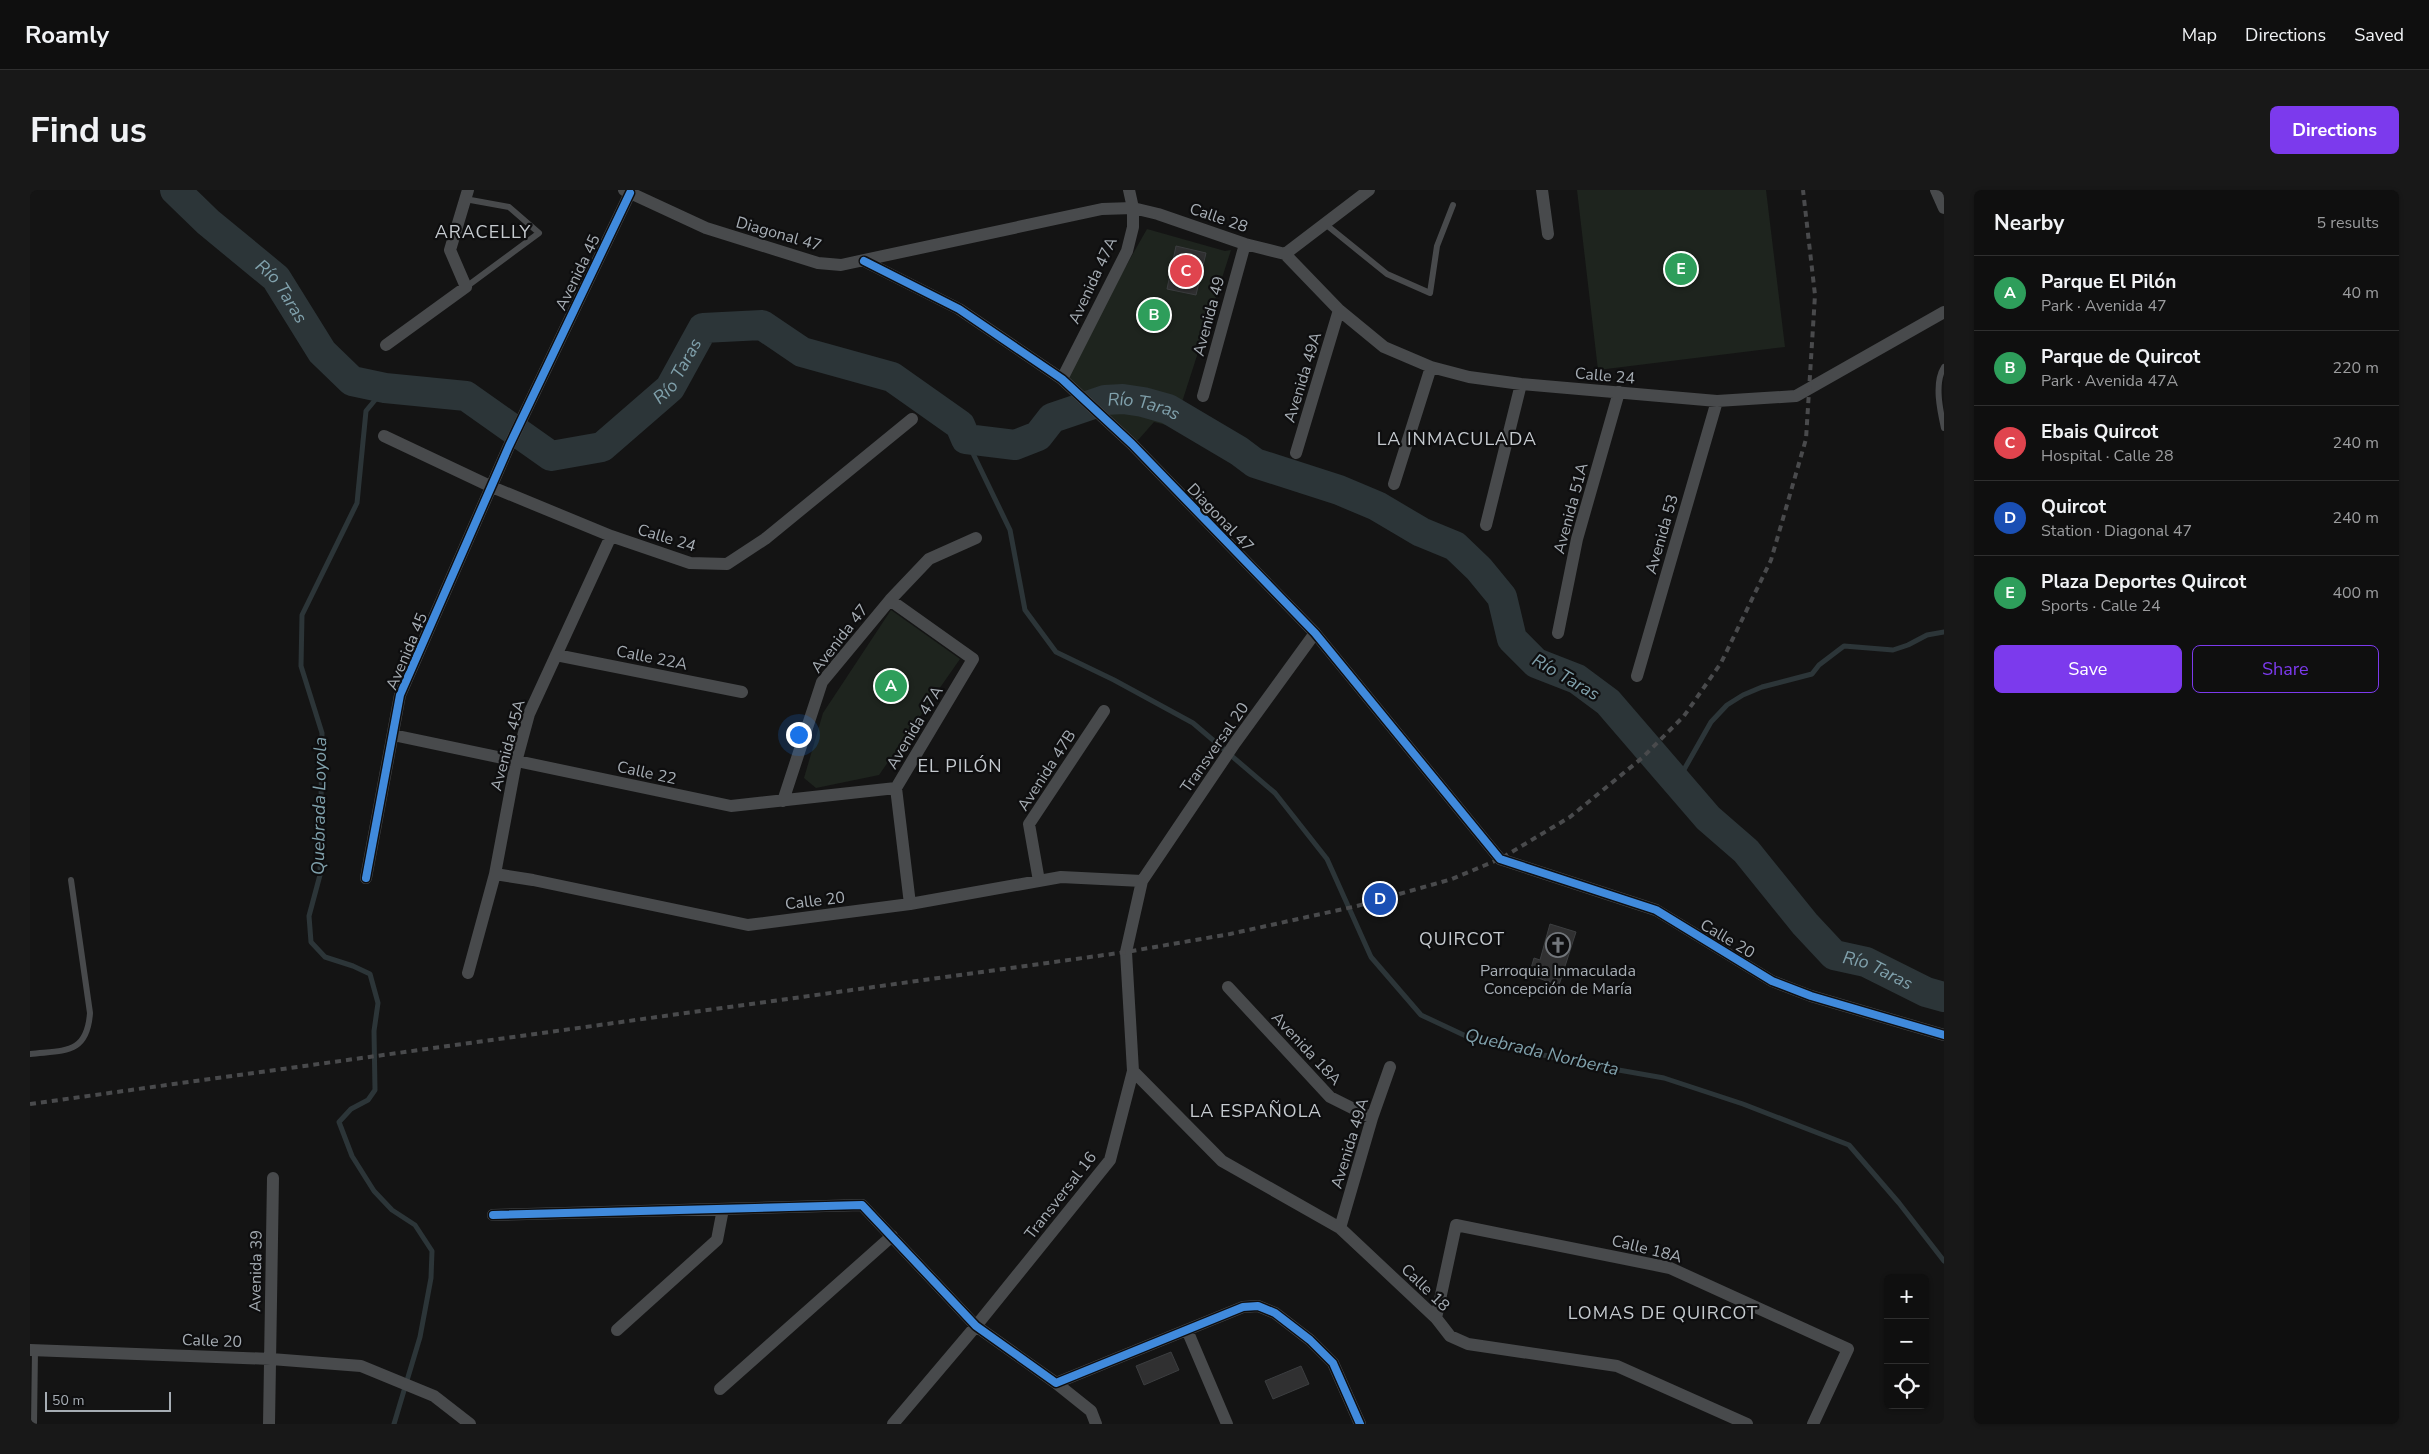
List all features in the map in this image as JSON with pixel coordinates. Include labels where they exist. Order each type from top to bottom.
[{"type":"street","name":"Avenida 47A","points":[[1062,379],[1127,251],[1133,227],[1133,208],[1129,190]]},
{"type":"street","points":[[1285,254],[1369,190]]},
{"type":"street","points":[[1542,190],[1548,234]]},
{"type":"street","points":[[1936,190],[1944,208]]},
{"type":"street","name":"Diagonal 47","points":[[626,192],[706,228],[818,263],[841,265],[864,261],[960,310],[1062,379],[1132,444],[1315,634],[1500,859]]},
{"type":"street","name":"Avenida 45","points":[[366,878],[400,695],[509,446],[626,192]]},
{"type":"street","points":[[386,345],[466,287],[450,250],[467,195]]},
{"type":"street","name":"Calle 28","points":[[864,261],[1102,209],[1133,208],[1158,214],[1244,244],[1285,254]]},
{"type":"street","name":"Avenida 49","points":[[1202,396],[1244,244]]},
{"type":"street","name":"Calle 24","points":[[1285,254],[1339,310],[1384,347],[1431,367],[1469,377],[1521,384],[1717,401],[1796,396],[1944,312]]},
{"type":"street","name":"Avenida 49A","points":[[1296,453],[1339,310]]},
{"type":"street","points":[[1394,484],[1431,367]]},
{"type":"street","points":[[1486,525],[1521,384]]},
{"type":"street","name":"Avenida 51A","points":[[1558,633],[1577,539],[1619,392]]},
{"type":"street","name":"Avenida 53","points":[[1637,676],[1717,401]]},
{"type":"street","name":"Calle 24","points":[[384,436],[492,487],[611,536],[690,563],[727,564],[764,539],[912,419]]},
{"type":"street","name":"Avenida 45A","points":[[468,973],[495,874],[516,762],[529,714],[611,536]]},
{"type":"street","name":"Avenida 47","points":[[783,801],[822,682],[890,600],[929,559],[976,538]]},
{"type":"street","name":"Avenida 47A","points":[[890,600],[973,659],[896,788],[910,904]]},
{"type":"street","name":"Transversal 20","points":[[1142,881],[1235,743],[1315,634]]},
{"type":"street","name":"Calle 22A","points":[[556,655],[742,692]]},
{"type":"street","name":"Avenida 47B","points":[[1039,881],[1030,824],[1104,711]]},
{"type":"street","name":"Calle 22","points":[[393,735],[731,806],[896,788]]},
{"type":"street","name":"Calle 20","points":[[1500,859],[1656,910],[1772,981],[1811,996],[1944,1035]]},
{"type":"street","name":"Calle 20","points":[[495,874],[533,880],[748,925],[910,904],[1061,877],[1142,881]]},
{"type":"street","name":"Transversal 16","points":[[893,1424],[976,1326],[1110,1160],[1133,1071],[1126,952],[1142,881]]},
{"type":"street","name":"Avenida 18A","points":[[1228,987],[1330,1097],[1372,1118]]},
{"type":"street","name":"Avenida 49A","points":[[1340,1228],[1372,1118],[1390,1067]]},
{"type":"street","name":"Calle 18","points":[[1133,1071],[1222,1161],[1340,1228],[1436,1318],[1450,1336],[1468,1344],[1617,1366],[1747,1424]]},
{"type":"street","name":"Avenida 39","points":[[269,1424],[273,1178]]},
{"type":"street","points":[[493,1215],[862,1205],[976,1326],[1056,1383],[1091,1411],[1096,1424]]},
{"type":"street","points":[[617,1330],[717,1240],[724,1209]]},
{"type":"street","name":"Calle 18A","points":[[1436,1318],[1456,1225],[1670,1268],[1848,1349],[1813,1424]]},
{"type":"street","points":[[720,1389],[892,1236]]},
{"type":"street","points":[[1056,1383],[1243,1307],[1258,1306],[1275,1313],[1310,1340],[1333,1363],[1360,1424]]},
{"type":"street","points":[[1187,1330],[1227,1424]]},
{"type":"street","name":"Calle 20","points":[[33,1350],[271,1359],[361,1366],[434,1396],[470,1424]]},
{"type":"lane","points":[[466,287],[539,233],[509,207],[467,195]]},
{"type":"lane","points":[[1324,223],[1387,274],[1430,293],[1437,246],[1453,205]]},
{"type":"lane","points":[[1944,367],[1940,373],[1939,406],[1944,428]]},
{"type":"lane","points":[[30,1054],[71,1048],[82,1043],[89,1026],[90,1013],[71,880]]},
{"type":"lane","points":[[33,1350],[34,1424]]},
{"type":"shaded area","points":[[1577,190],[1766,190],[1785,347],[1598,370]]},
{"type":"shaded area","points":[[1147,229],[1225,251],[1231,250],[1174,427],[1154,422],[1132,444],[1062,379]]},
{"type":"shaded area","points":[[891,610],[960,659],[879,775],[816,788],[804,778],[823,713]]},
{"type":"building","points":[[1176,246],[1206,253],[1196,295],[1167,289]]},
{"type":"building","name":"Parroquia Inmaculada Concepción de María","points":[[1550,924],[1576,932],[1559,985],[1529,975],[1534,958],[1540,960]]},
{"type":"building","points":[[1171,1352],[1179,1370],[1144,1385],[1136,1366]]},
{"type":"building","points":[[1301,1366],[1309,1384],[1273,1399],[1265,1381]]},
{"type":"waterway","name":"Río Taras","points":[[175,190],[208,222],[276,278],[322,352],[352,381],[385,388],[466,396],[551,456],[602,447],[670,388],[703,328],[762,325],[802,352],[892,377],[960,425],[966,439],[1015,445],[1038,436],[1052,418],[1105,400],[1123,399],[1168,409],[1239,451],[1255,463],[1339,490],[1377,506],[1421,532],[1455,546],[1479,569],[1502,597],[1512,639],[1536,663],[1577,679],[1608,702],[1708,818],[1746,851],[1805,924],[1834,955],[1866,962],[1926,992],[1944,997]]},
{"type":"waterway","name":"Quebrada Loyola","points":[[385,388],[366,411],[357,503],[302,615],[301,666],[322,733],[320,875],[309,916],[311,942],[325,957],[370,974],[378,1003],[374,1031],[375,1090],[368,1100],[351,1109],[339,1122],[352,1156],[374,1191],[392,1210],[415,1225],[432,1251],[431,1278],[420,1337],[394,1424]]},
{"type":"waterway","name":"Quebrada Norberta","points":[[966,439],[1010,530],[1025,610],[1056,652],[1114,680],[1193,723],[1275,793],[1327,859],[1371,957],[1421,1015],[1468,1037],[1573,1062],[1664,1078],[1743,1104],[1849,1145],[1899,1203],[1944,1261]]},
{"type":"waterway","points":[[1677,782],[1711,722],[1727,705],[1743,695],[1762,687],[1812,674],[1819,665],[1844,646],[1893,650],[1927,635],[1944,632]]},
{"type":"railway","points":[[30,1104],[1126,952],[1230,934],[1357,906],[1452,879],[1500,859],[1570,817],[1642,758],[1684,716],[1721,663],[1771,560],[1806,439],[1815,295],[1803,190]]},
{"type":"cycle path","points":[[366,878],[400,695],[509,446],[630,193]]},
{"type":"cycle path","points":[[864,261],[959,309],[1062,379],[1132,444],[1315,633],[1500,859],[1656,910],[1772,981],[1811,996],[1944,1035]]},
{"type":"cycle path","points":[[493,1215],[862,1205],[976,1326],[1056,1383],[1243,1307],[1258,1306],[1275,1313],[1310,1340],[1333,1363],[1360,1424]]},
{"type":"place","name":"Plaza Deportes Quircot","points":[[1681,269]]},
{"type":"place","name":"Ebais Quircot","points":[[1186,271]]},
{"type":"place","name":"Parque de Quircot","points":[[1154,315]]},
{"type":"place","name":"Parque El Pilón","points":[[891,686]]},
{"type":"place","name":"Quircot","points":[[1380,899]]},
{"type":"place","name":"Parroquia Inmaculada Concepción de María","points":[[1558,945]]},
{"type":"district","name":"ARACELLY","points":[[483,232]]},
{"type":"district","name":"LA INMACULADA","points":[[1457,439]]},
{"type":"district","name":"EL PILÓN","points":[[960,766]]},
{"type":"district","name":"QUIRCOT","points":[[1462,939]]},
{"type":"district","name":"LA ESPAÑOLA","points":[[1256,1111]]},
{"type":"district","name":"LOMAS DE QUIRCOT","points":[[1663,1313]]}]
